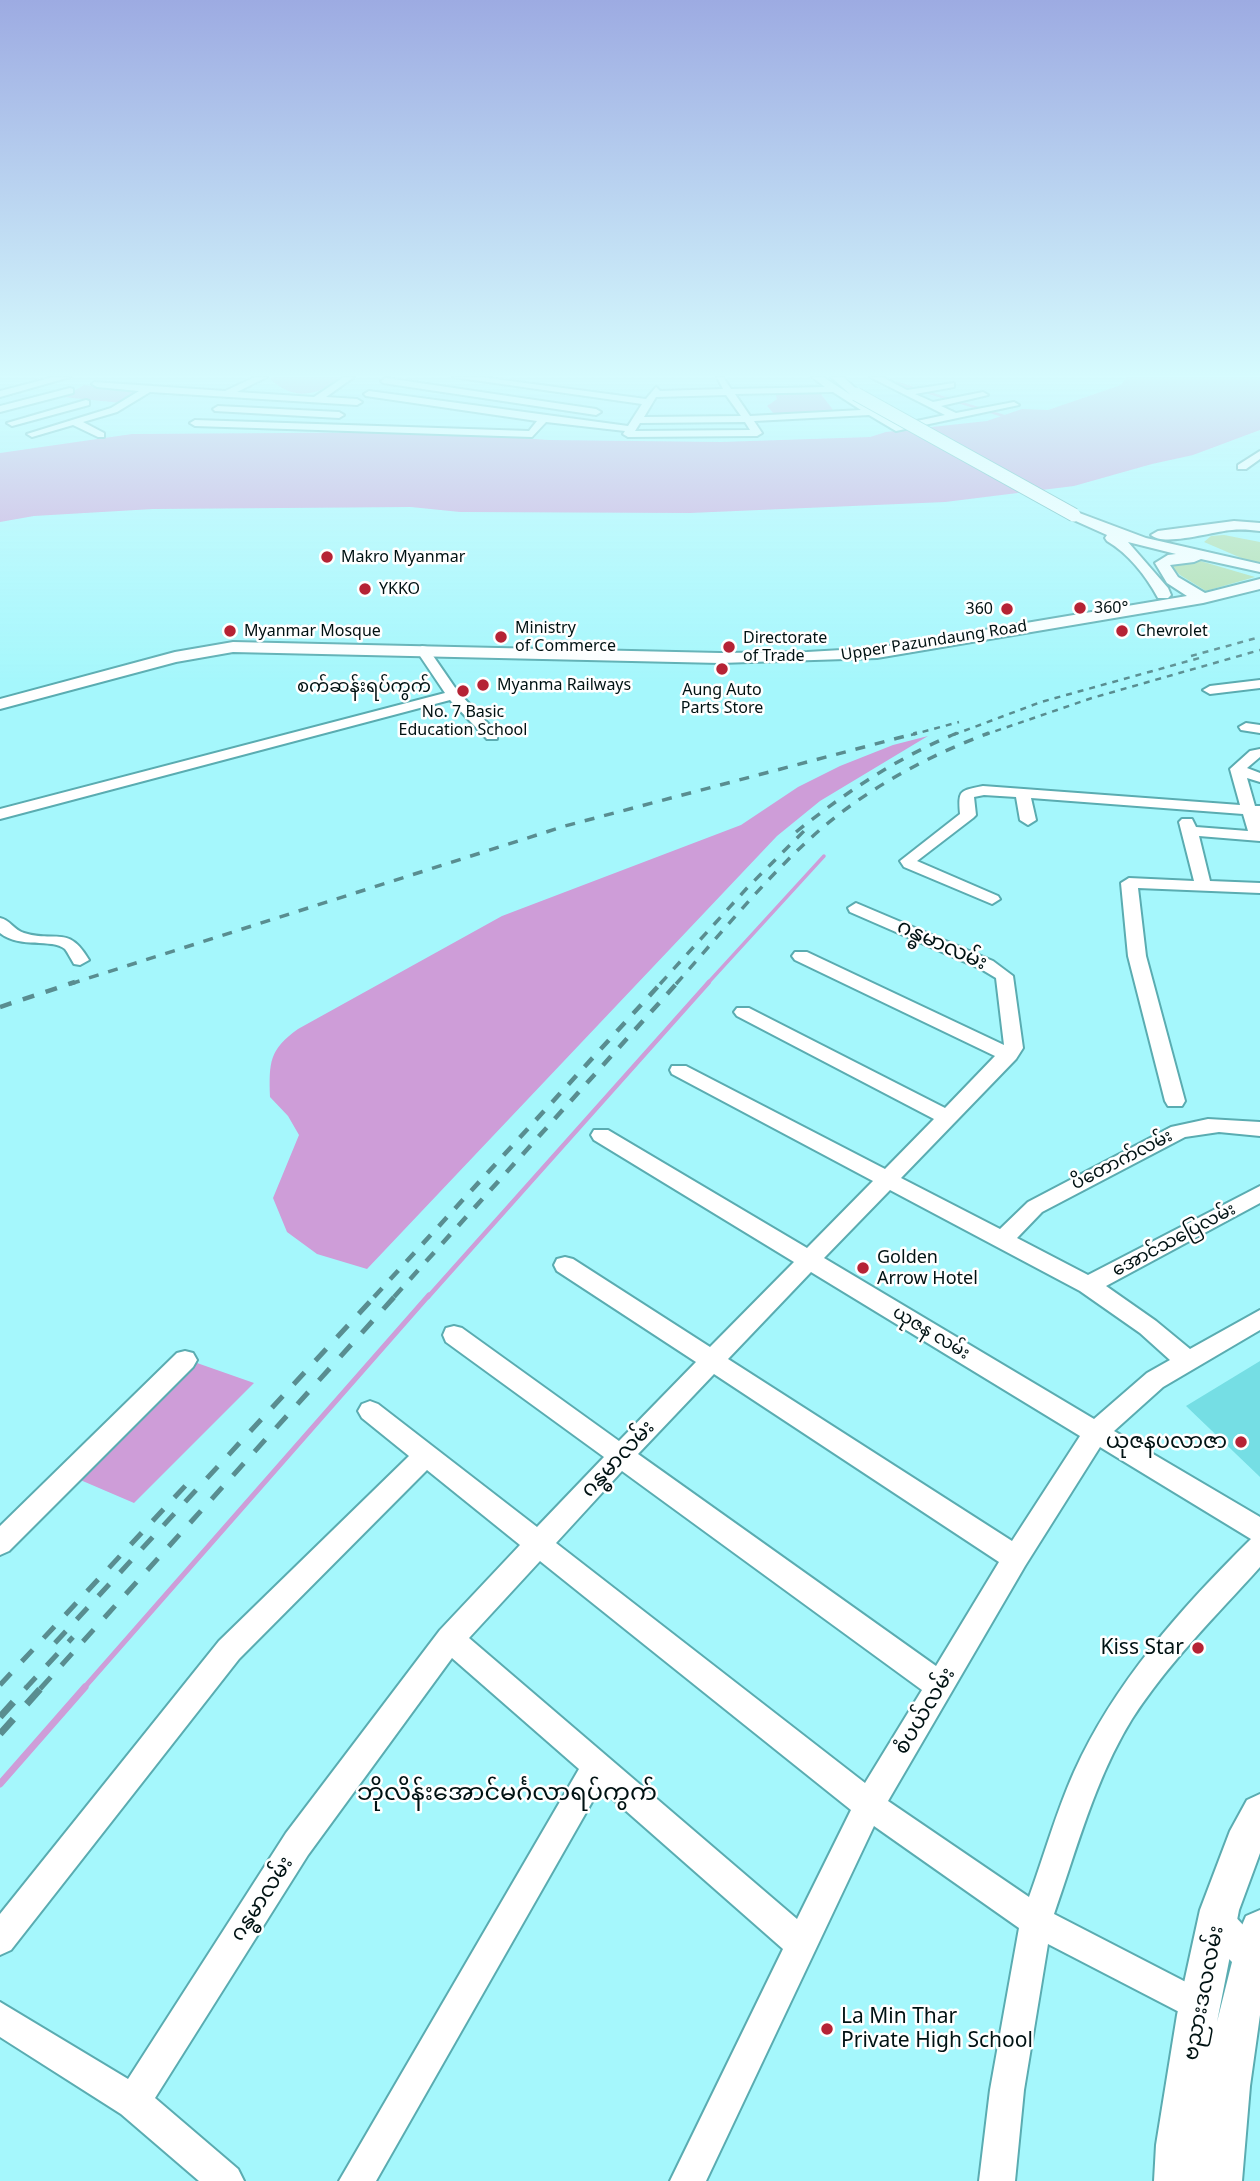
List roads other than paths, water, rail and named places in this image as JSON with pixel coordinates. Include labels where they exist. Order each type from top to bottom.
[{"type":"main road","points":[[1008,479],[1088,523],[1137,555],[1145,570],[1160,585],[1197,599]]},
{"type":"main road","points":[[1088,523],[1168,536],[1233,526],[1260,529]]},
{"type":"main road","points":[[1088,523],[1132,537],[1260,563]]},
{"type":"main road","points":[[1260,529],[1235,531],[1216,537],[1219,545],[1239,559],[1260,568]]},
{"type":"main road","points":[[1197,599],[1165,574],[1162,564],[1169,559],[1184,558],[1239,559]]},
{"type":"main road","name":"Upper Pazundaung Road","points":[[0,704],[214,649],[256,646],[720,657],[841,656],[877,653],[1197,599],[1260,584]]},
{"type":"main road","points":[[1137,608],[1163,596],[1160,585]]},
{"type":"main road","name":"ဗညားဒလလမ်း","points":[[1175,2181],[1198,2005],[1218,1921],[1245,1838],[1260,1813]]},
{"type":"main road","name":"ဗညားဒလလမ်း","points":[[1220,2181],[1236,2023],[1257,1952]]},
{"type":"street","points":[[422,650],[453,695],[492,736]]},
{"type":"street","points":[[440,675],[445,651]]},
{"type":"street","points":[[1210,690],[1260,684]]},
{"type":"street","points":[[0,814],[453,695]]},
{"type":"street","points":[[1237,769],[1260,753]]},
{"type":"street","points":[[1237,769],[1260,778]]},
{"type":"street","points":[[1190,831],[1258,836],[1254,805],[1237,769]]},
{"type":"street","points":[[992,899],[909,864],[908,861],[968,815],[966,796],[969,794],[983,790],[1183,804],[1254,805]]},
{"type":"street","points":[[1023,793],[1028,820]]},
{"type":"street","points":[[1183,804],[1203,884]]},
{"type":"street","points":[[1175,1101],[1138,956],[1129,883],[1260,888]]},
{"type":"street","name":"ဂန္ဓမာလမ်း","points":[[133,2102],[297,1844],[450,1639],[710,1361],[1009,1055],[1015,1042],[1004,976],[987,965],[856,908]]},
{"type":"street","points":[[0,923],[9,934],[20,939],[61,941],[71,945],[80,960]]},
{"type":"street","points":[[801,956],[1009,1055]]},
{"type":"street","points":[[743,1012],[947,1117]]},
{"type":"street","points":[[679,1070],[1088,1285],[1148,1327],[1187,1360]]},
{"type":"street","name":"ပိတောက်လမ်း","points":[[1002,1240],[1035,1207],[1178,1132],[1195,1126],[1233,1125],[1260,1129]]},
{"type":"street","name":"ယုဇန လမ်း","points":[[601,1135],[1260,1531]]},
{"type":"street","name":"အောင်သပြေလမ်း","points":[[1088,1285],[1260,1194]]},
{"type":"street","points":[[565,1265],[1016,1558]]},
{"type":"street","name":"စံပယ်လမ်း","points":[[688,2181],[869,1805],[1016,1558],[1096,1432],[1140,1391],[1187,1360],[1260,1319]]},
{"type":"street","points":[[454,1335],[940,1686]]},
{"type":"street","points":[[4,1532],[185,1360]]},
{"type":"street","points":[[370,1411],[540,1542],[869,1805],[1036,1920],[1198,2005]]},
{"type":"street","points":[[0,1939],[229,1650],[425,1456]]},
{"type":"street","points":[[997,2181],[1007,2090],[1036,1920],[1085,1780],[1122,1710],[1161,1657],[1260,1548]]},
{"type":"street","points":[[450,1639],[802,1944]]},
{"type":"street","points":[[357,2181],[596,1768]]},
{"type":"street","points":[[1218,1921],[1257,1952]]},
{"type":"street","points":[[0,2018],[133,2102],[226,2181]]},
{"type":"waterway","points":[[707,984],[824,856]]},
{"type":"waterway","points":[[428,1297],[709,982]]},
{"type":"waterway","points":[[83,1689],[429,1295]]},
{"type":"waterway","points":[[0,1784],[85,1687]]},
{"type":"railway","points":[[1191,656],[1260,637]]},
{"type":"railway","points":[[985,735],[1092,698],[1260,650]]},
{"type":"railway","points":[[953,735],[1041,702],[1203,657]]},
{"type":"railway","points":[[911,735],[959,722]]},
{"type":"railway","points":[[70,984],[565,826],[917,733]]},
{"type":"railway","points":[[796,832],[873,777],[914,753],[957,733]]},
{"type":"railway","points":[[985,735],[989,733]]},
{"type":"railway","points":[[676,984],[783,864],[822,828],[901,773],[985,735]]},
{"type":"railway","points":[[660,984],[747,888],[807,828]]},
{"type":"railway","points":[[0,1007],[75,982]]},
{"type":"railway","points":[[374,1297],[662,982]]},
{"type":"railway","points":[[394,1297],[678,982]]},
{"type":"railway","points":[[55,1643],[376,1295]]},
{"type":"railway","points":[[40,1689],[396,1295]]},
{"type":"railway","points":[[0,1685],[187,1484]]},
{"type":"railway","points":[[25,1689],[73,1637]]},
{"type":"railway","points":[[0,1717],[27,1687]]},
{"type":"railway","points":[[0,1734],[42,1687]]},
{"type":"place","name":"Makro Myanmar","points":[[327,557]]},
{"type":"place","name":"YKKO","points":[[365,589]]},
{"type":"place","name":"360°","points":[[1080,608]]},
{"type":"place","name":"360","points":[[1007,609]]},
{"type":"place","name":"Myanmar Mosque","points":[[230,631]]},
{"type":"place","name":"Chevrolet","points":[[1122,631]]},
{"type":"place","name":"Ministry of Commerce","points":[[501,637]]},
{"type":"place","name":"Directorate of Trade","points":[[729,647]]},
{"type":"place","name":"Aung Auto Parts Store","points":[[722,669]]},
{"type":"place","name":"Myanma Railways","points":[[483,685]]},
{"type":"place","name":"No. 7 Basic Education School","points":[[463,691]]},
{"type":"place","name":"Golden Arrow Hotel","points":[[863,1268]]},
{"type":"place","name":"ယုဇနပလာဇာ","points":[[1241,1442]]},
{"type":"place","name":"Kiss Star","points":[[1198,1648]]},
{"type":"place","name":"La Min Thar Private High School","points":[[827,2029]]},
{"type":"district","name":"စက်ဆန်းရပ်ကွက်","points":[[364,687]]},
{"type":"district","name":"ဘိုလိန်းအောင်မင်္ဂလာရပ်ကွက်","points":[[507,1793]]}]
